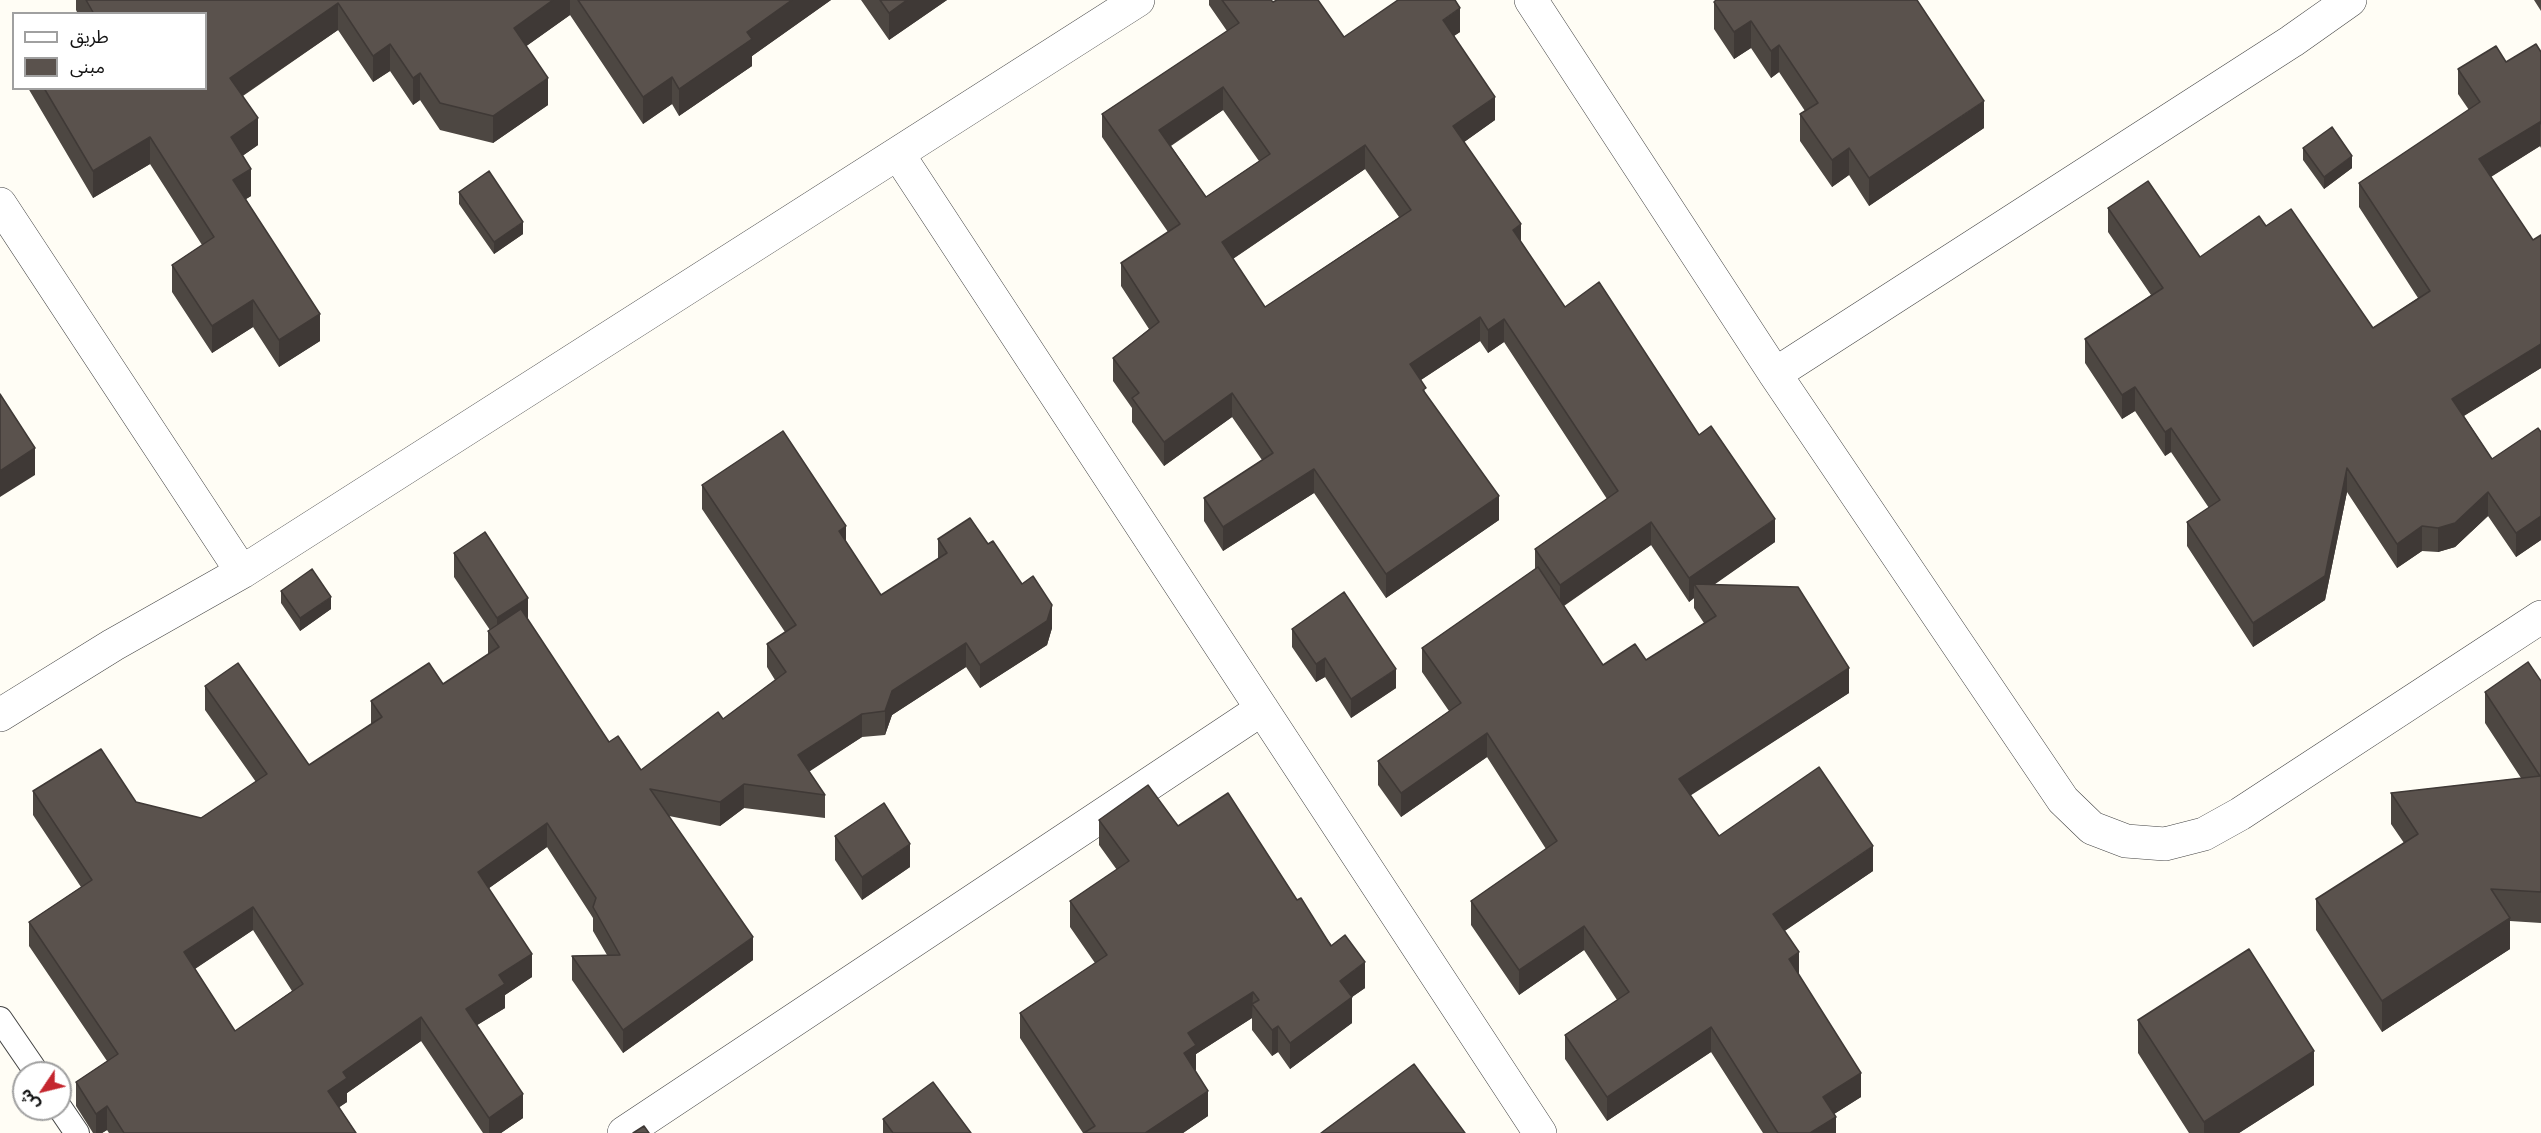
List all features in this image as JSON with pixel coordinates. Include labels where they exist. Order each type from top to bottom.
[{"type":"street","points":[[0,715],[113,645],[242,572],[1138,0]]},
{"type":"street","points":[[1531,0],[1775,374],[2063,800],[2092,828],[2126,841],[2165,844],[2204,834],[2240,814],[2541,617]]},
{"type":"street","points":[[1775,374],[2282,47],[2350,0]]},
{"type":"street","points":[[898,154],[1540,1133]]},
{"type":"street","points":[[0,204],[242,572]]},
{"type":"street","points":[[624,1133],[1262,709]]},
{"type":"lane","points":[[0,1018],[29,1061]]},
{"type":"building","points":[[86,0],[553,0],[514,28],[548,78],[493,116],[440,103],[420,73],[413,78],[390,44],[373,56],[338,3],[230,78],[258,118],[231,137],[251,169],[233,180],[320,314],[279,340],[253,300],[212,326],[172,265],[214,237],[150,137],[93,171],[45,90],[207,90],[207,12],[93,12]]},
{"type":"building","points":[[578,0],[792,0],[747,32],[752,39],[679,89],[672,77],[643,97]]},
{"type":"building","points":[[880,0],[907,0],[889,13]]},
{"type":"building","points":[[1222,0],[1271,0],[1273,2],[1277,0],[1318,0],[1344,37],[1398,0],[1455,0],[1460,8],[1443,20],[1495,97],[1453,126],[1521,224],[1513,230],[1565,307],[1599,282],[1699,435],[1711,426],[1775,519],[1689,578],[1651,522],[1560,585],[1535,549],[1618,491],[1504,319],[1488,330],[1480,317],[1410,364],[1426,388],[1423,390],[1499,496],[1386,574],[1314,469],[1223,527],[1204,498],[1273,453],[1232,393],[1164,442],[1132,398],[1139,393],[1113,358],[1159,322],[1121,263],[1180,224],[1102,114],[1239,23]],"holes":[[[1223,87],[1270,154],[1206,197],[1159,130]],[[1365,145],[1411,210],[1265,307],[1222,242]]]},
{"type":"building","points":[[1716,0],[1917,0],[1984,101],[1869,178],[1849,148],[1832,160],[1800,114],[1818,103],[1779,45],[1771,51],[1751,21],[1734,32],[1714,2]]},
{"type":"building","points":[[2536,44],[2541,52],[2541,124],[2540,122],[2479,159],[2533,240],[2541,235],[2541,344],[2452,399],[2492,459],[2538,428],[2541,432],[2541,516],[2516,533],[2488,492],[2455,523],[2438,528],[2422,526],[2397,544],[2347,468],[2325,576],[2253,623],[2187,522],[2220,500],[2171,428],[2165,432],[2135,387],[2122,395],[2085,339],[2163,288],[2108,208],[2148,181],[2200,257],[2259,216],[2266,226],[2291,209],[2373,328],[2430,291],[2359,183],[2480,102],[2458,69],[2496,46],[2506,62]]},
{"type":"building","points":[[2332,127],[2352,156],[2324,177],[2303,148]]},
{"type":"building","points":[[489,171],[523,222],[494,242],[459,192]]},
{"type":"building","points":[[0,394],[35,448],[0,471]]},
{"type":"building","points":[[783,431],[846,526],[839,531],[881,595],[947,553],[938,539],[970,518],[988,544],[993,541],[1022,584],[1033,576],[1052,605],[1047,621],[980,665],[966,643],[892,691],[885,711],[862,714],[798,755],[825,795],[744,784],[720,802],[650,789],[753,937],[623,1030],[572,956],[620,955],[593,907],[596,898],[547,823],[478,872],[532,954],[499,975],[505,984],[466,1009],[523,1094],[489,1118],[421,1017],[343,1072],[347,1078],[328,1091],[356,1133],[124,1133],[107,1106],[96,1114],[76,1082],[118,1054],[29,922],[92,880],[33,791],[101,749],[136,802],[201,818],[267,774],[205,686],[238,663],[309,765],[382,717],[371,701],[429,663],[443,684],[499,647],[488,631],[521,609],[609,742],[618,736],[641,770],[718,712],[723,719],[786,672],[767,644],[796,625],[702,485]],"holes":[[[253,907],[303,984],[235,1031],[184,952]]]},
{"type":"building","points":[[485,532],[528,598],[497,618],[454,553]]},
{"type":"building","points":[[1538,567],[1603,665],[1635,644],[1646,660],[1716,616],[1694,584],[1798,587],[1849,668],[1679,779],[1719,836],[1819,767],[1873,846],[1773,914],[1799,952],[1789,959],[1861,1073],[1823,1097],[1836,1117],[1810,1133],[1778,1133],[1711,1027],[1607,1097],[1565,1035],[1629,992],[1584,926],[1519,970],[1471,901],[1557,841],[1487,733],[1401,793],[1378,761],[1461,703],[1422,648]]},
{"type":"building","points":[[312,569],[331,597],[300,618],[281,591]]},
{"type":"building","points":[[1344,592],[1396,669],[1351,699],[1325,658],[1316,664],[1292,629]]},
{"type":"building","points":[[2528,662],[2541,681],[2541,892],[2491,889],[2510,918],[2382,1001],[2316,899],[2418,834],[2391,793],[2540,776],[2485,692]]},
{"type":"building","points":[[1148,785],[1178,826],[1228,793],[1297,900],[1301,898],[1331,946],[1345,935],[1365,962],[1340,981],[1352,997],[1290,1043],[1278,1026],[1272,1030],[1252,1004],[1259,1000],[1253,992],[1188,1033],[1196,1045],[1184,1053],[1208,1091],[1145,1133],[1084,1133],[1095,1126],[1020,1013],[1107,955],[1070,901],[1129,861],[1099,820]]},
{"type":"building","points":[[884,803],[910,844],[862,877],[835,836]]},
{"type":"building","points":[[2249,949],[2314,1051],[2204,1122],[2138,1020]]},
{"type":"building","points":[[1414,1064],[1465,1133],[1321,1133]]},
{"type":"building","points":[[933,1082],[971,1133],[893,1133],[883,1119]]},
{"type":"building","points":[[644,1126],[649,1133],[633,1133]]}]
